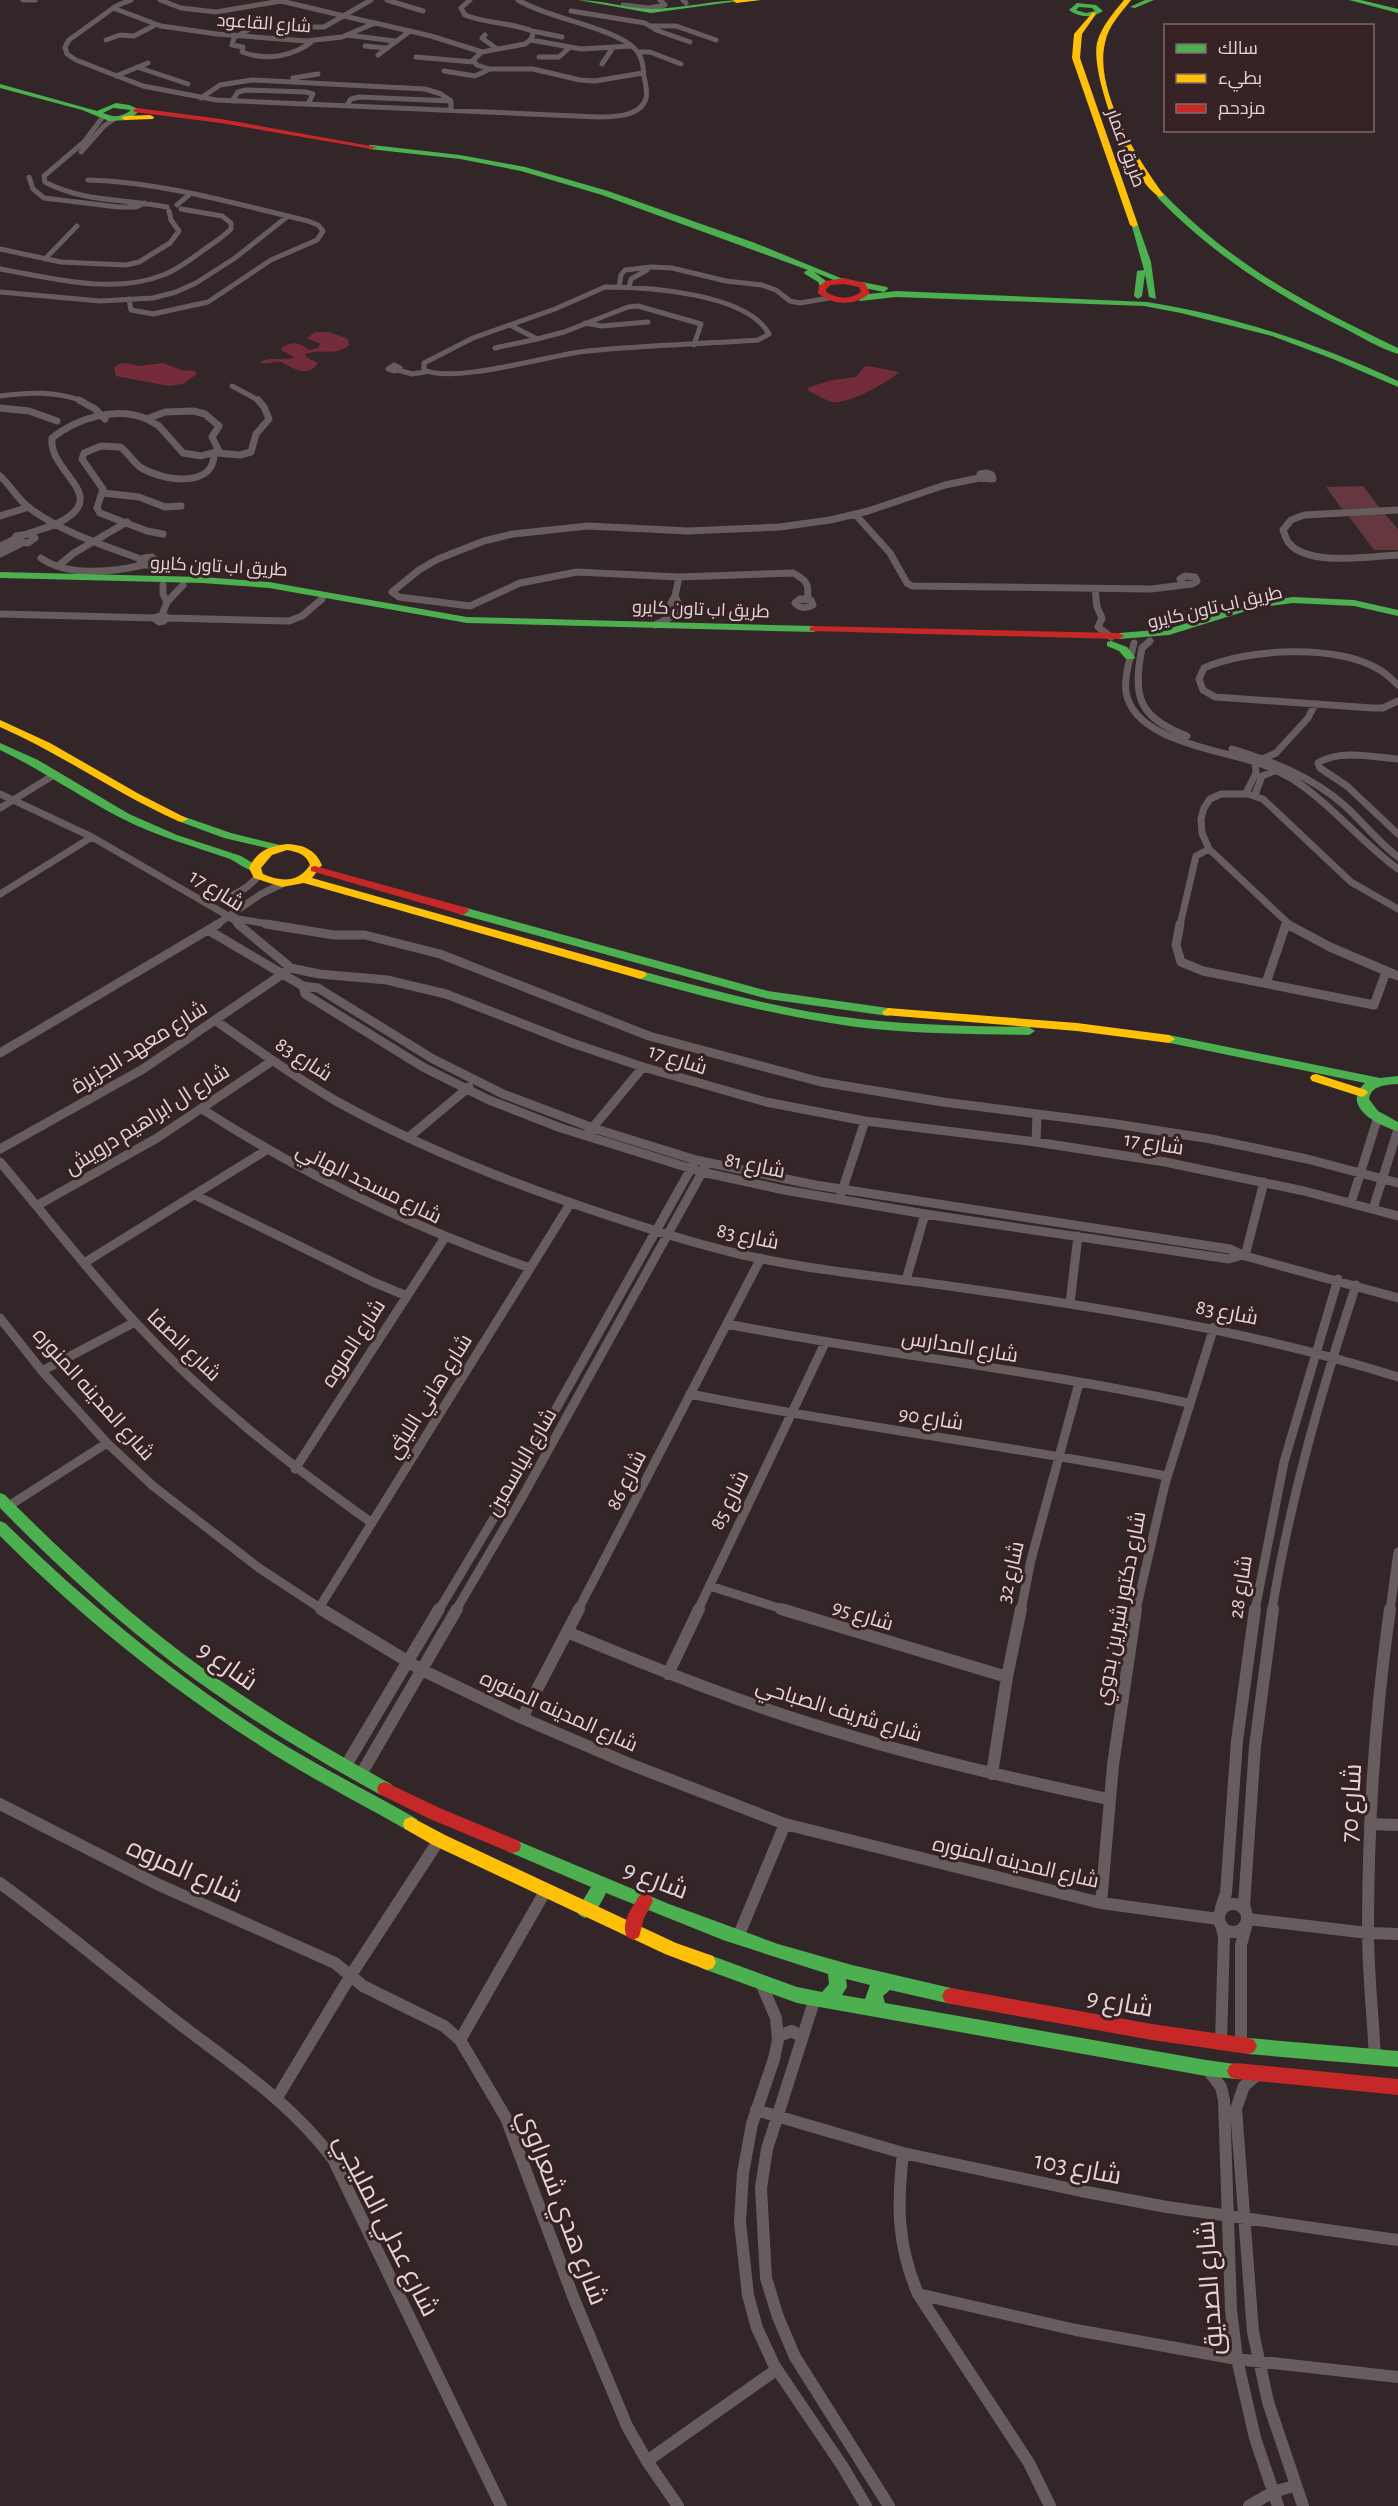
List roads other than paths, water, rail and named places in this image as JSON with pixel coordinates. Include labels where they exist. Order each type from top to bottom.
[{"type":"main road","points":[[581,0],[656,5],[743,0]]},
{"type":"main road","points":[[736,0],[758,0]]},
{"type":"main road","points":[[1151,0],[1129,2],[1103,34],[1098,53],[1099,77],[1109,104],[1156,191],[1187,225],[1234,264],[1322,316],[1398,351]]},
{"type":"main road","points":[[1352,0],[1398,9]]},
{"type":"main road","points":[[1367,0],[1398,9]]},
{"type":"main road","points":[[1129,2],[1113,35],[1108,59],[1110,76],[1119,104],[1155,174],[1166,189],[1209,235],[1242,262],[1332,314],[1398,343]]},
{"type":"main road","name":"طريق اعمار","points":[[1085,6],[1076,46],[1076,58],[1144,254],[1145,300]]},
{"type":"main road","points":[[0,78],[109,115],[193,122],[338,149],[499,169],[571,188],[692,227]]},
{"type":"main road","points":[[0,86],[59,99]]},
{"type":"main road","points":[[109,115],[129,106],[137,110]]},
{"type":"main road","points":[[109,115],[137,110],[221,121],[361,147],[499,164],[575,183],[844,281],[861,291]]},
{"type":"main road","points":[[754,249],[813,274],[822,281],[825,297]]},
{"type":"main road","points":[[825,297],[844,281]]},
{"type":"main road","points":[[825,297],[861,291],[896,294],[1145,300],[1225,314],[1284,330],[1331,348],[1398,379]]},
{"type":"main road","points":[[1145,300],[1272,330],[1327,350],[1398,384]]},
{"type":"main road","name":"طريق اب تاون كايرو","points":[[0,575],[88,579],[212,580],[300,589],[444,625],[782,635],[1085,640]]},
{"type":"main road","points":[[163,585],[212,580]]},
{"type":"main road","name":"طريق اب تاون كايرو","points":[[0,581],[255,589],[437,617],[591,624],[915,632],[1111,641],[1169,632],[1255,605],[1293,600],[1343,602],[1397,616]]},
{"type":"main road","name":"طريق اب تاون كايرو","points":[[1111,641],[1132,650],[1150,641],[1178,636],[1244,616],[1277,609],[1333,608],[1397,616]]},
{"type":"main road","points":[[444,625],[511,624],[514,623],[512,621]]},
{"type":"main road","points":[[557,629],[554,627],[591,624]]},
{"type":"main road","points":[[782,635],[823,632],[820,630]]},
{"type":"main road","points":[[881,637],[881,635],[915,632]]},
{"type":"main road","points":[[1132,650],[1169,632]]},
{"type":"main road","points":[[0,723],[49,744],[133,795],[177,817],[228,836],[280,848],[300,849],[311,854],[316,861],[315,869],[303,879],[282,884],[272,883],[237,858],[190,843],[140,823],[0,746]]},
{"type":"main road","points":[[257,872],[262,856],[280,848]]},
{"type":"main road","points":[[315,869],[774,997],[855,1010],[1039,1023],[1159,1038],[1377,1081],[1398,1080]]},
{"type":"main road","points":[[303,879],[717,997],[771,1009],[886,1026],[1092,1035],[1150,1042],[1266,1065],[1362,1092]]},
{"type":"main road","points":[[1377,1081],[1362,1092],[1363,1107],[1377,1120],[1398,1128]]},
{"type":"main road","name":"شارع 9","points":[[4,1503],[87,1585],[168,1652],[240,1704],[360,1776],[412,1803],[601,1884],[738,1937],[886,1983],[955,1998],[1241,2046],[1398,2059]]},
{"type":"main road","name":"شارع 9","points":[[0,1527],[71,1596],[132,1648],[265,1741],[439,1840],[633,1932],[761,1983],[798,1995],[1206,2068],[1257,2075],[1398,2087]]},
{"type":"main road","points":[[585,1910],[595,1898],[601,1884]]},
{"type":"main road","points":[[633,1932],[636,1916],[645,1901]]},
{"type":"main road","points":[[820,1999],[837,1989],[839,1979],[836,1969]]},
{"type":"main road","points":[[880,2010],[874,2001],[875,1992],[886,1983]]},
{"type":"street","points":[[23,0],[35,0]]},
{"type":"street","points":[[131,0],[113,8],[69,40],[65,50],[73,58],[158,90],[232,101],[496,110],[589,117],[627,114],[645,102],[647,97],[642,59],[633,46],[605,34],[536,12],[518,0]]},
{"type":"street","points":[[160,0],[182,8],[216,12],[244,9],[277,0],[450,40],[482,52]]},
{"type":"street","points":[[295,4],[305,0]]},
{"type":"street","points":[[289,27],[319,28],[371,0]]},
{"type":"street","points":[[387,0],[423,11]]},
{"type":"street","points":[[470,0],[460,8],[465,15],[484,21],[518,25],[532,31],[562,37]]},
{"type":"street","points":[[623,5],[657,8],[665,5],[656,5],[640,22]]},
{"type":"street","name":"شارع القاعود","points":[[113,8],[155,25],[313,41],[347,35],[375,24]]},
{"type":"street","points":[[571,11],[640,22],[651,26],[658,32],[690,42]]},
{"type":"street","points":[[271,16],[236,35],[232,45],[241,46],[242,52],[248,54],[287,55],[302,50],[313,41]]},
{"type":"street","points":[[106,40],[120,35],[135,36],[155,25]]},
{"type":"street","points":[[651,26],[667,25],[700,33],[716,40]]},
{"type":"street","points":[[378,55],[410,31]]},
{"type":"street","points":[[531,40],[532,31]]},
{"type":"street","points":[[347,35],[395,41]]},
{"type":"street","points":[[485,35],[482,38],[497,49]]},
{"type":"street","points":[[473,62],[474,58],[482,52],[521,45],[531,40],[569,48],[612,49],[633,46]]},
{"type":"street","points":[[365,46],[385,48]]},
{"type":"street","points":[[539,57],[559,57],[569,48]]},
{"type":"street","points":[[602,64],[612,49]]},
{"type":"street","points":[[639,52],[650,52],[681,64]]},
{"type":"street","points":[[416,57],[473,62],[490,69],[530,69],[581,80],[602,80],[643,73]]},
{"type":"street","points":[[627,75],[642,59]]},
{"type":"street","points":[[116,76],[148,63]]},
{"type":"street","points":[[137,67],[188,84]]},
{"type":"street","points":[[444,71],[475,76],[490,69]]},
{"type":"street","points":[[130,81],[153,72]]},
{"type":"street","points":[[201,98],[217,86],[234,81],[294,78],[318,74]]},
{"type":"street","points":[[329,84],[331,77]]},
{"type":"street","points":[[294,78],[339,85],[425,89],[441,94],[450,101],[451,109]]},
{"type":"street","points":[[576,90],[581,80]]},
{"type":"street","points":[[330,104],[339,85]]},
{"type":"street","points":[[232,101],[238,92],[249,89],[309,92],[313,96],[308,104]]},
{"type":"street","points":[[347,105],[356,97],[450,101]]},
{"type":"street","points":[[406,107],[409,99]]},
{"type":"street","points":[[496,110],[501,100]]},
{"type":"street","points":[[51,177],[109,115]]},
{"type":"street","points":[[44,176],[89,145],[109,115]]},
{"type":"street","points":[[44,176],[51,177],[60,188]]},
{"type":"street","points":[[0,269],[37,277],[80,282],[138,281],[159,277],[231,229],[231,223],[225,218],[179,207],[168,209],[145,202],[67,191],[45,182],[44,176]]},
{"type":"street","points":[[29,177],[31,186],[38,195],[52,199],[118,207],[136,207],[145,202]]},
{"type":"street","points":[[88,180],[121,181],[190,194],[315,223],[322,229],[322,235],[315,242],[266,263],[212,300],[195,306],[149,314],[131,309],[129,300]]},
{"type":"street","points":[[38,195],[60,188]]},
{"type":"street","points":[[52,199],[67,191]]},
{"type":"street","points":[[179,207],[190,194]]},
{"type":"street","points":[[0,249],[88,265],[122,266],[137,263],[178,236],[178,228],[171,220],[168,209]]},
{"type":"street","points":[[0,292],[74,301],[129,300],[166,295],[191,286],[255,244],[276,223],[288,216]]},
{"type":"street","points":[[45,259],[77,226]]},
{"type":"street","points":[[619,287],[622,272],[632,268],[672,268],[726,281],[762,285],[796,304],[812,307],[825,297]]},
{"type":"street","points":[[632,268],[641,272]]},
{"type":"street","points":[[629,287],[631,279],[641,272],[651,269],[672,269],[724,282],[762,286],[796,304],[825,297]]},
{"type":"street","points":[[622,278],[631,279]]},
{"type":"street","points":[[398,370],[412,374],[425,372],[447,374],[498,368],[586,351],[758,340],[766,336],[769,330],[748,312],[676,291],[629,287],[600,289],[573,302],[473,338],[427,362],[423,365],[425,372]]},
{"type":"street","points":[[495,348],[564,332],[602,316],[638,306],[698,323],[701,328],[693,339],[694,345]]},
{"type":"street","points":[[602,316],[609,322],[608,325]]},
{"type":"street","points":[[584,323],[608,325],[648,322]]},
{"type":"street","points":[[510,325],[537,339]]},
{"type":"street","points":[[147,419],[182,454],[193,456],[215,453],[240,455],[251,452],[256,434],[269,419],[263,403],[232,386]]},
{"type":"street","points":[[0,396],[33,393],[64,395],[87,402],[104,417],[129,419],[158,428]]},
{"type":"street","points":[[0,408],[29,411],[57,421]]},
{"type":"street","points":[[0,546],[19,535],[56,523],[77,508],[81,495],[80,489],[58,462],[55,447],[60,436],[74,427],[104,417],[122,415],[147,419],[170,411],[205,414],[219,426],[212,435],[219,449],[215,453],[214,462],[204,474],[181,480],[164,477],[147,470],[135,462],[122,448],[112,445],[93,448],[84,453],[82,459],[99,481],[103,494],[98,511],[147,531],[163,534]]},
{"type":"street","points":[[0,476],[28,507],[93,541],[142,562],[118,570],[58,566],[47,563],[41,558]]},
{"type":"street","points":[[807,599],[809,588],[805,579],[793,573],[678,577],[597,571],[564,573],[520,583],[478,604],[466,607],[399,597],[392,591],[419,570],[438,559],[484,541],[522,533],[588,526],[688,531],[753,529],[820,521],[892,504],[945,485],[979,478]]},
{"type":"street","points":[[103,494],[131,496],[165,507],[181,506]]},
{"type":"street","points":[[0,516],[28,507]]},
{"type":"street","points":[[1398,510],[1304,515],[1291,520],[1283,530],[1287,541],[1293,548],[1311,555],[1338,559],[1398,555]]},
{"type":"street","points":[[855,514],[884,545],[907,583],[912,586],[1160,589],[1183,583]]},
{"type":"street","points":[[58,566],[93,541],[127,522]]},
{"type":"street","points":[[0,554],[20,544],[30,543],[34,538],[51,530],[56,523]]},
{"type":"street","points":[[27,534],[34,538]]},
{"type":"street","points":[[13,540],[20,544]]},
{"type":"street","points":[[655,625],[673,613],[679,604],[675,596],[678,577]]},
{"type":"street","points":[[163,585],[163,594],[167,602]]},
{"type":"street","points":[[164,616],[167,602],[183,585]]},
{"type":"street","points":[[1095,589],[1097,606],[1093,617],[1111,641]]},
{"type":"street","points":[[0,614],[154,618],[164,616],[289,621],[307,611],[318,598]]},
{"type":"street","points":[[673,613],[687,626]]},
{"type":"street","points":[[1085,640],[1098,625]]},
{"type":"street","points":[[1150,641],[1142,648],[1137,685],[1142,707],[1151,716],[1180,734],[1278,767],[1331,795],[1398,857]]},
{"type":"street","points":[[1132,650],[1126,678],[1127,698],[1139,717],[1157,730],[1180,740],[1259,760],[1276,753],[1300,726],[1315,704]]},
{"type":"street","points":[[1398,685],[1385,673],[1370,665],[1302,653],[1261,653],[1213,662],[1201,672],[1200,685],[1210,696],[1303,704],[1383,708],[1398,701]]},
{"type":"street","points":[[1300,726],[1303,704]]},
{"type":"street","points":[[1276,753],[1278,767],[1323,801],[1397,868]]},
{"type":"street","points":[[1398,759],[1333,757],[1322,759],[1318,763],[1320,768],[1347,786],[1398,834]]},
{"type":"street","points":[[1246,793],[1259,760]]},
{"type":"street","points":[[1255,795],[1262,776],[1278,767]]},
{"type":"street","points":[[0,808],[54,775]]},
{"type":"street","points":[[1398,909],[1351,882],[1278,810],[1255,795],[1246,793],[1218,795],[1207,800],[1203,805],[1199,822],[1209,849],[1286,923],[1330,947],[1398,976]]},
{"type":"street","name":"شارع 17","points":[[0,794],[92,837],[230,917],[291,968],[319,975],[387,980],[446,994],[563,1040],[703,1086],[766,1102],[865,1121],[1036,1142],[1165,1162],[1264,1182],[1398,1216]]},
{"type":"street","points":[[0,894],[92,837]]},
{"type":"street","points":[[1209,849],[1196,856],[1190,876],[1176,945],[1181,962],[1190,967],[1374,1005],[1386,972]]},
{"type":"street","points":[[202,901],[220,900],[237,894],[250,886],[257,872]]},
{"type":"street","points":[[0,1053],[230,917],[255,896],[282,884]]},
{"type":"street","points":[[230,917],[334,935],[365,935],[440,954],[649,1036],[762,1068],[881,1092],[1211,1139],[1398,1183]]},
{"type":"street","points":[[1266,983],[1286,923]]},
{"type":"street","name":"شارع 81","points":[[208,930],[303,986],[318,988],[393,1036],[476,1082],[532,1106],[693,1165]]},
{"type":"street","name":"شارع معهد الجزيرة","points":[[0,1149],[143,1069],[291,968]]},
{"type":"street","name":"شارع 81","points":[[303,986],[305,994],[342,1019],[466,1090],[586,1137],[784,1190],[925,1214],[1229,1259],[1244,1256]]},
{"type":"street","name":"شارع 83","points":[[216,1021],[272,1061],[333,1099],[408,1138],[514,1184],[655,1231],[761,1258],[1070,1303],[1214,1327],[1316,1352]]},
{"type":"street","name":"شارع ال ابراهيم درويش","points":[[38,1205],[202,1109],[272,1061]]},
{"type":"street","points":[[586,1137],[643,1067]]},
{"type":"street","points":[[408,1138],[476,1082]]},
{"type":"street","name":"شارع مسجد الهاني","points":[[202,1109],[265,1151],[322,1183],[444,1239],[530,1268]]},
{"type":"street","points":[[1036,1142],[1037,1115]]},
{"type":"street","points":[[1351,1203],[1377,1120]]},
{"type":"street","points":[[840,1199],[865,1121]]},
{"type":"street","points":[[1373,1209],[1398,1128]]},
{"type":"street","points":[[84,1263],[196,1196],[265,1151]]},
{"type":"street","name":"شارع الصفا","points":[[0,1162],[135,1322],[211,1396],[295,1469],[372,1523]]},
{"type":"street","name":"شارع الياسمين","points":[[345,1767],[507,1496],[693,1165]]},
{"type":"street","name":"شارع 81","points":[[705,1168],[1215,1247],[1398,1298]]},
{"type":"street","name":"شارع الياسمين","points":[[360,1776],[520,1501],[705,1168]]},
{"type":"street","points":[[1244,1256],[1264,1182]]},
{"type":"street","points":[[196,1196],[373,1282],[407,1296]]},
{"type":"street","name":"شارع هاني الليثي","points":[[318,1608],[570,1204]]},
{"type":"street","points":[[906,1280],[925,1214]]},
{"type":"street","points":[[1010,1226],[1012,1216]]},
{"type":"street","points":[[1070,1303],[1078,1236]]},
{"type":"street","name":"شارع المروه","points":[[295,1469],[444,1239]]},
{"type":"street","name":"شارع 86","points":[[522,1718],[761,1258]]},
{"type":"street","name":"شارع 28","points":[[1221,2043],[1224,1936],[1220,1917],[1226,1893],[1236,1757],[1245,1679],[1279,1486],[1338,1280]]},
{"type":"street","name":"شارع 28","points":[[1241,2046],[1241,1945],[1247,1919],[1247,1847],[1262,1681],[1295,1490],[1332,1356],[1356,1285]]},
{"type":"street","name":"شارع المدينه المنوره","points":[[0,1318],[42,1371],[107,1443],[153,1486],[204,1528],[318,1608],[422,1670],[522,1718],[648,1772],[785,1824],[1101,1903],[1220,1917]]},
{"type":"street","points":[[42,1371],[135,1322]]},
{"type":"street","name":"شارع المدارس","points":[[727,1324],[825,1343],[1079,1383],[1188,1403]]},
{"type":"street","name":"شارع دكتور شيرين بدوي","points":[[1101,1903],[1108,1799],[1124,1684],[1150,1539],[1188,1403],[1214,1327]]},
{"type":"street","points":[[596,1334],[610,1338]]},
{"type":"street","name":"شارع 85","points":[[668,1674],[825,1343]]},
{"type":"street","points":[[1316,1352],[1398,1377]]},
{"type":"street","name":"شارع 32","points":[[992,1774],[1007,1677],[1031,1560],[1079,1383]]},
{"type":"street","name":"شارع 90","points":[[690,1394],[792,1415],[1060,1455],[1166,1476]]},
{"type":"street","points":[[4,1503],[107,1443]]},
{"type":"street","points":[[521,1469],[535,1474]]},
{"type":"street","points":[[1279,1486],[1295,1490]]},
{"type":"street","points":[[507,1496],[520,1501]]},
{"type":"street","name":"شارع 70","points":[[1375,2058],[1368,1933],[1370,1824],[1382,1668],[1398,1552]]},
{"type":"street","name":"شارع 95","points":[[710,1586],[855,1634],[1007,1677]]},
{"type":"street","name":"شارع شريف الصباحي","points":[[567,1632],[668,1674],[848,1735],[992,1774],[1108,1799]]},
{"type":"street","name":"شارع المروه","points":[[0,1804],[148,1880],[325,1959],[351,1975]]},
{"type":"street","points":[[738,1937],[785,1824]]},
{"type":"street","points":[[1370,1824],[1398,1825]]},
{"type":"street","points":[[278,2097],[351,1975],[439,1840]]},
{"type":"street","name":"شارع عدلي المليجي","points":[[0,1883],[176,2021],[278,2097],[319,2138],[333,2159],[501,2506]]},
{"type":"street","points":[[460,2040],[546,1890]]},
{"type":"street","points":[[1247,1919],[1233,1931],[1220,1917],[1228,1905],[1236,1905],[1247,1919],[1368,1933],[1398,1934]]},
{"type":"street","name":"شارع هدي شعراوي","points":[[351,1975],[363,1986],[444,2026],[460,2040],[506,2118],[605,2378],[627,2426],[647,2461],[678,2506]]},
{"type":"street","points":[[761,1983],[774,2011],[778,2036],[746,2151],[739,2196],[740,2238],[747,2288],[756,2326],[776,2370],[804,2414],[842,2466],[866,2506]]},
{"type":"street","points":[[820,1999],[802,2037],[767,2148],[761,2188],[766,2278],[778,2317],[795,2357],[889,2506]]},
{"type":"street","points":[[778,2036],[792,2031],[802,2037]]},
{"type":"street","name":"شارع الصديق","points":[[1206,2068],[1217,2080],[1224,2100],[1231,2310],[1237,2359],[1255,2438],[1278,2506]]},
{"type":"street","name":"شارع الصديق","points":[[1257,2075],[1240,2093],[1236,2109],[1249,2303],[1268,2402],[1294,2486],[1303,2506]]},
{"type":"street","name":"شارع 103","points":[[756,2110],[903,2153],[1081,2191],[1228,2216],[1398,2240]]},
{"type":"street","points":[[903,2153],[897,2202],[899,2240],[908,2271],[918,2294],[1029,2463],[1050,2506]]},
{"type":"street","points":[[918,2294],[1076,2330],[1237,2359],[1398,2377]]},
{"type":"street","points":[[647,2461],[776,2370]]},
{"type":"street","points":[[1249,2506],[1273,2492],[1294,2486]]}]
